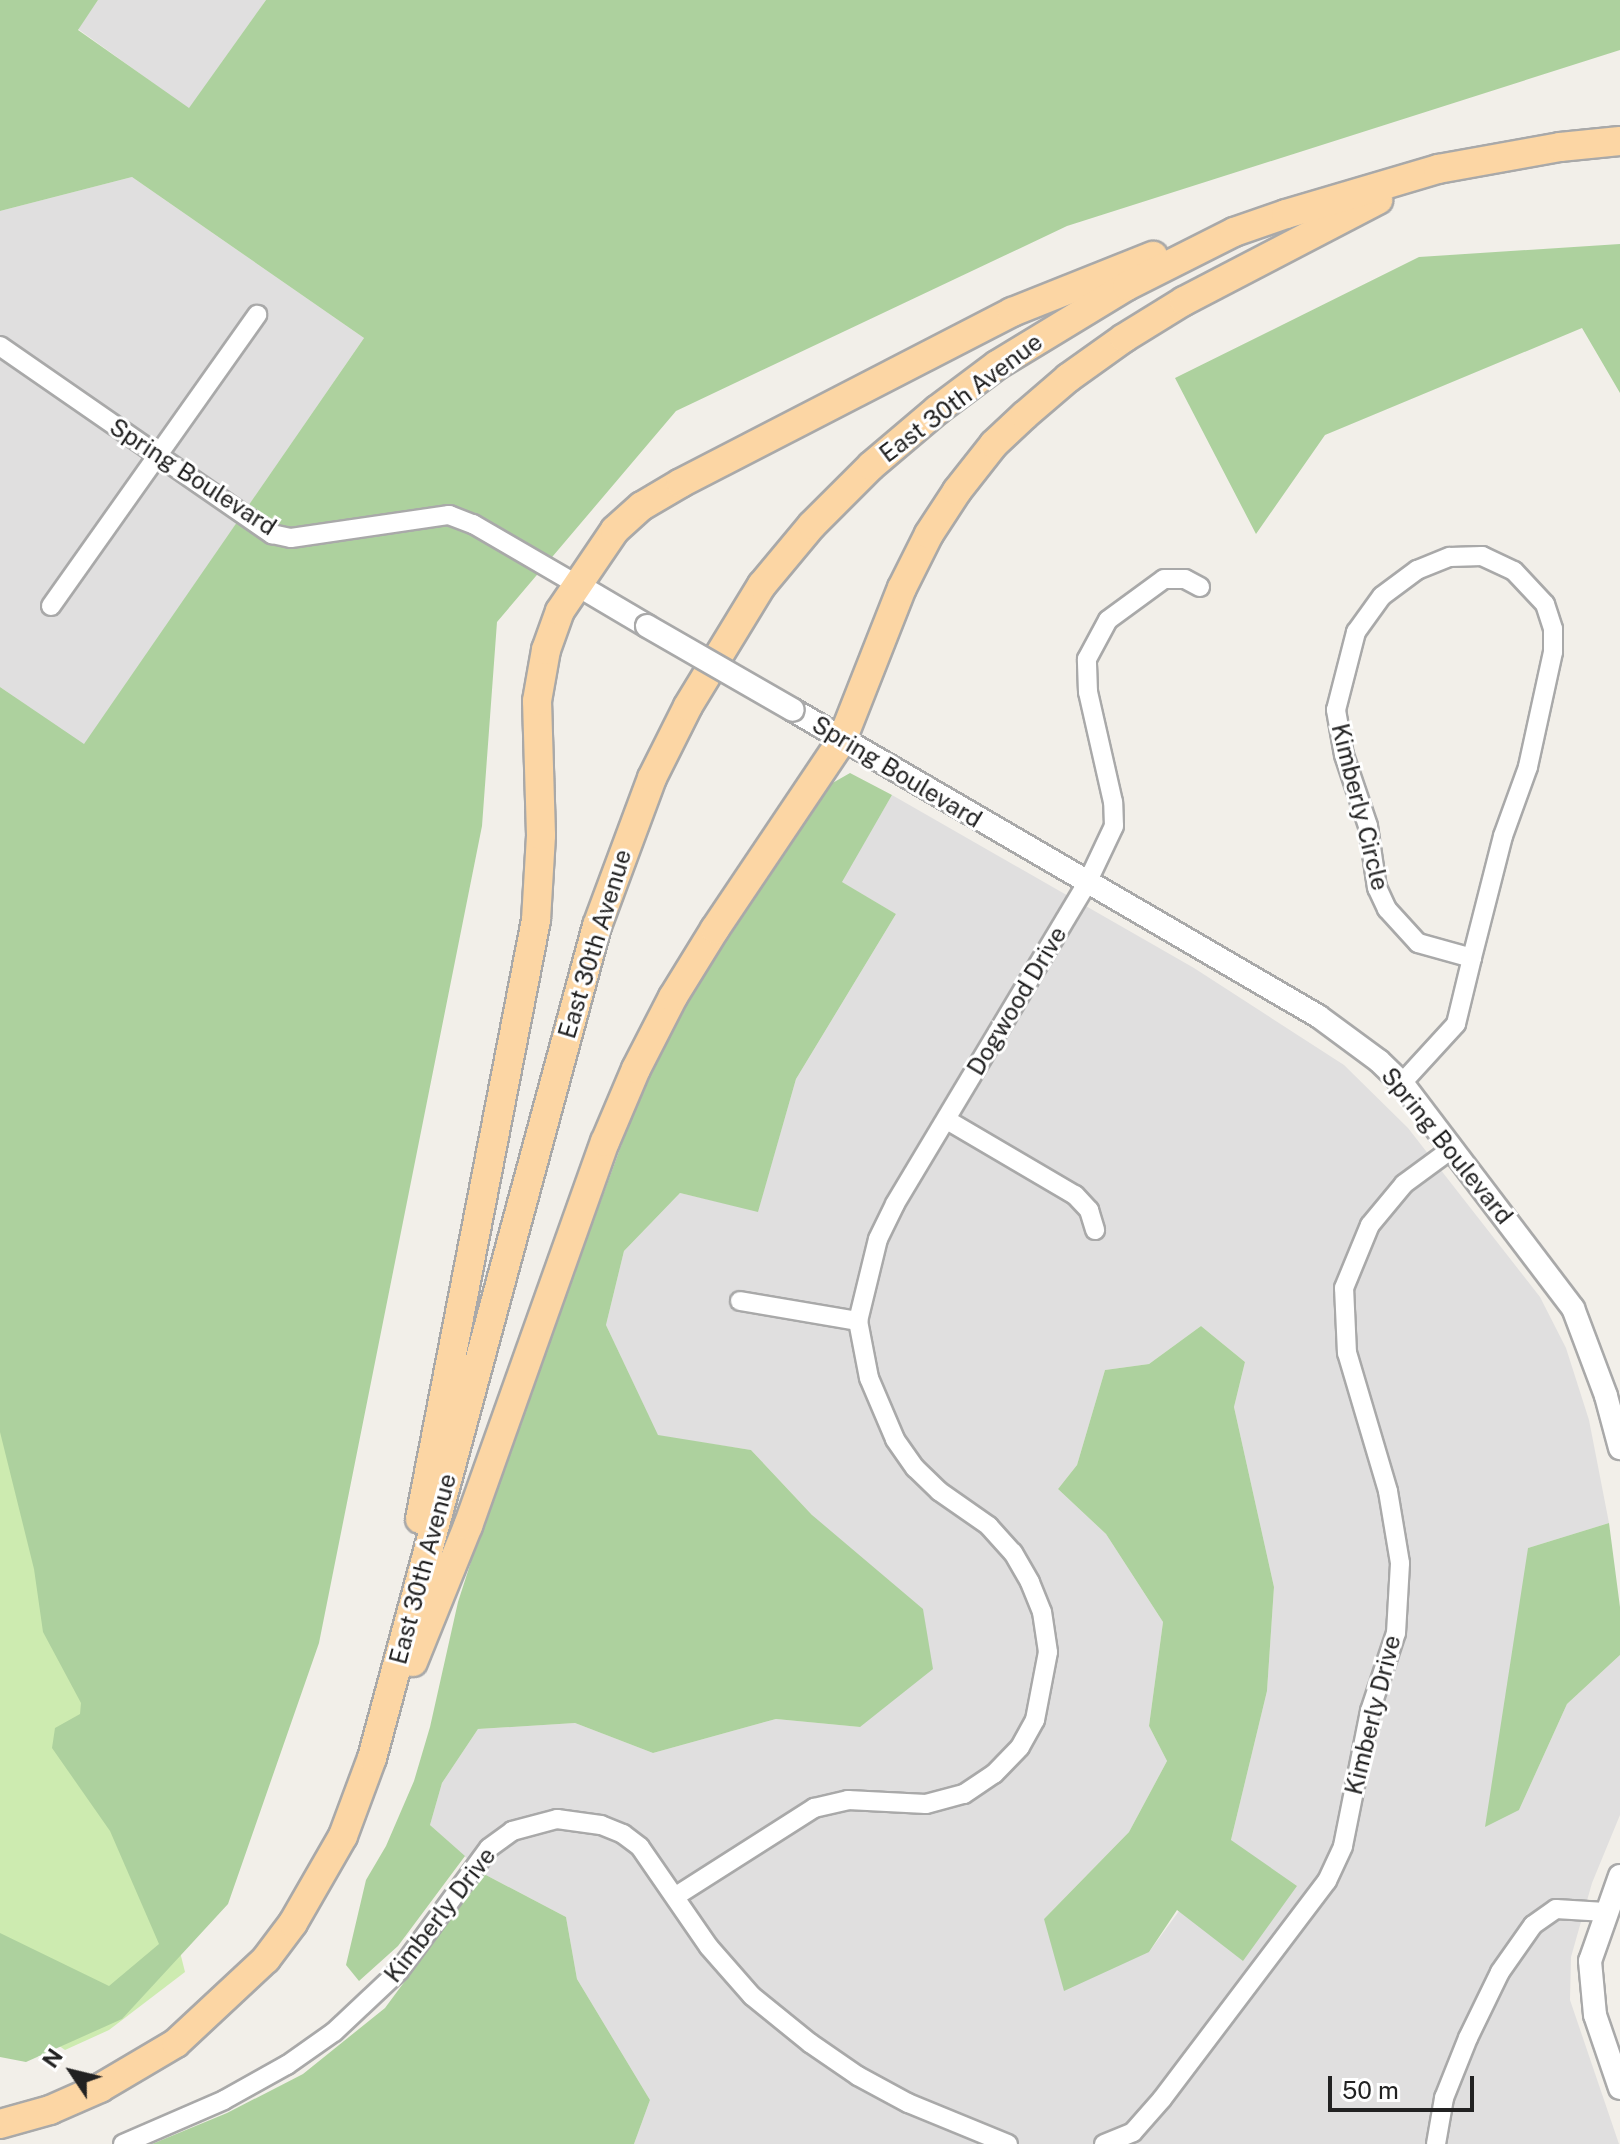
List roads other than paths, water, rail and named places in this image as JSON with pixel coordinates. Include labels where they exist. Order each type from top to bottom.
[{"type":"main road","name":"East 30th Avenue","points":[[0,2124],[50,2110],[142,2065],[176,2043],[242,1985],[293,1923],[343,1836],[372,1758],[593,939],[652,778],[727,637],[762,585],[812,525],[871,466],[997,365],[1082,310],[1234,232],[1438,169],[1560,147],[1620,141]]},
{"type":"main road","points":[[372,1758],[468,1526],[605,1142],[636,1069],[673,997],[715,929],[842,740],[902,588],[929,534],[957,491],[1004,434],[1068,378],[1184,301],[1438,169]]},
{"type":"main road","points":[[392,1685],[454,1337],[536,920],[541,835],[537,701],[546,650],[560,611],[615,530],[642,506],[681,483],[1012,312],[1134,262],[1234,232]]},
{"type":"street","points":[[51,606],[257,315]]},
{"type":"street","name":"Spring Boulevard","points":[[0,346],[272,534],[291,538],[449,515],[473,524],[1318,1016],[1368,1052],[1402,1083],[1573,1308],[1606,1396],[1620,1448]]},
{"type":"street","name":"Kimberly Circle","points":[[1402,1083],[1456,1024],[1503,836],[1528,767],[1553,652],[1553,629],[1545,604],[1514,571],[1482,556],[1450,557],[1417,570],[1382,596],[1356,632],[1336,710],[1344,755],[1368,826],[1377,888],[1387,909],[1418,943],[1472,958]]},
{"type":"street","name":"Dogwood Drive","points":[[676,1896],[814,1808],[848,1800],[926,1804],[964,1794],[1020,1747],[1035,1720],[1048,1652],[1042,1612],[1030,1582],[1013,1553],[989,1526],[939,1491],[915,1468],[895,1439],[869,1378],[858,1321],[878,1239],[1087,883],[1114,826],[1113,802],[1088,692],[1087,659],[1108,620],[1164,579],[1185,579],[1200,587]]},
{"type":"street","points":[[947,1120],[1075,1195],[1089,1210],[1095,1230]]},
{"type":"street","name":"Kimberly Drive","points":[[1104,2144],[1133,2132],[1162,2099],[1319,1893],[1343,1846],[1370,1711],[1396,1633],[1400,1563],[1388,1491],[1347,1353],[1344,1288],[1370,1225],[1404,1184],[1453,1148]]},
{"type":"street","points":[[740,1301],[858,1321]]},
{"type":"street","name":"Kimberly Drive","points":[[123,2144],[224,2100],[287,2065],[334,2032],[399,1971],[467,1873],[489,1848],[512,1831],[557,1819],[578,1819],[601,1825],[640,1847],[709,1947],[752,1996],[810,2043],[858,2076],[908,2103],[1008,2144]]},
{"type":"street","points":[[1620,1876],[1590,1961],[1595,2015],[1620,2088]]},
{"type":"street","points":[[1436,2144],[1444,2098],[1468,2038],[1500,1972],[1533,1925],[1556,1909],[1605,1912]]}]
